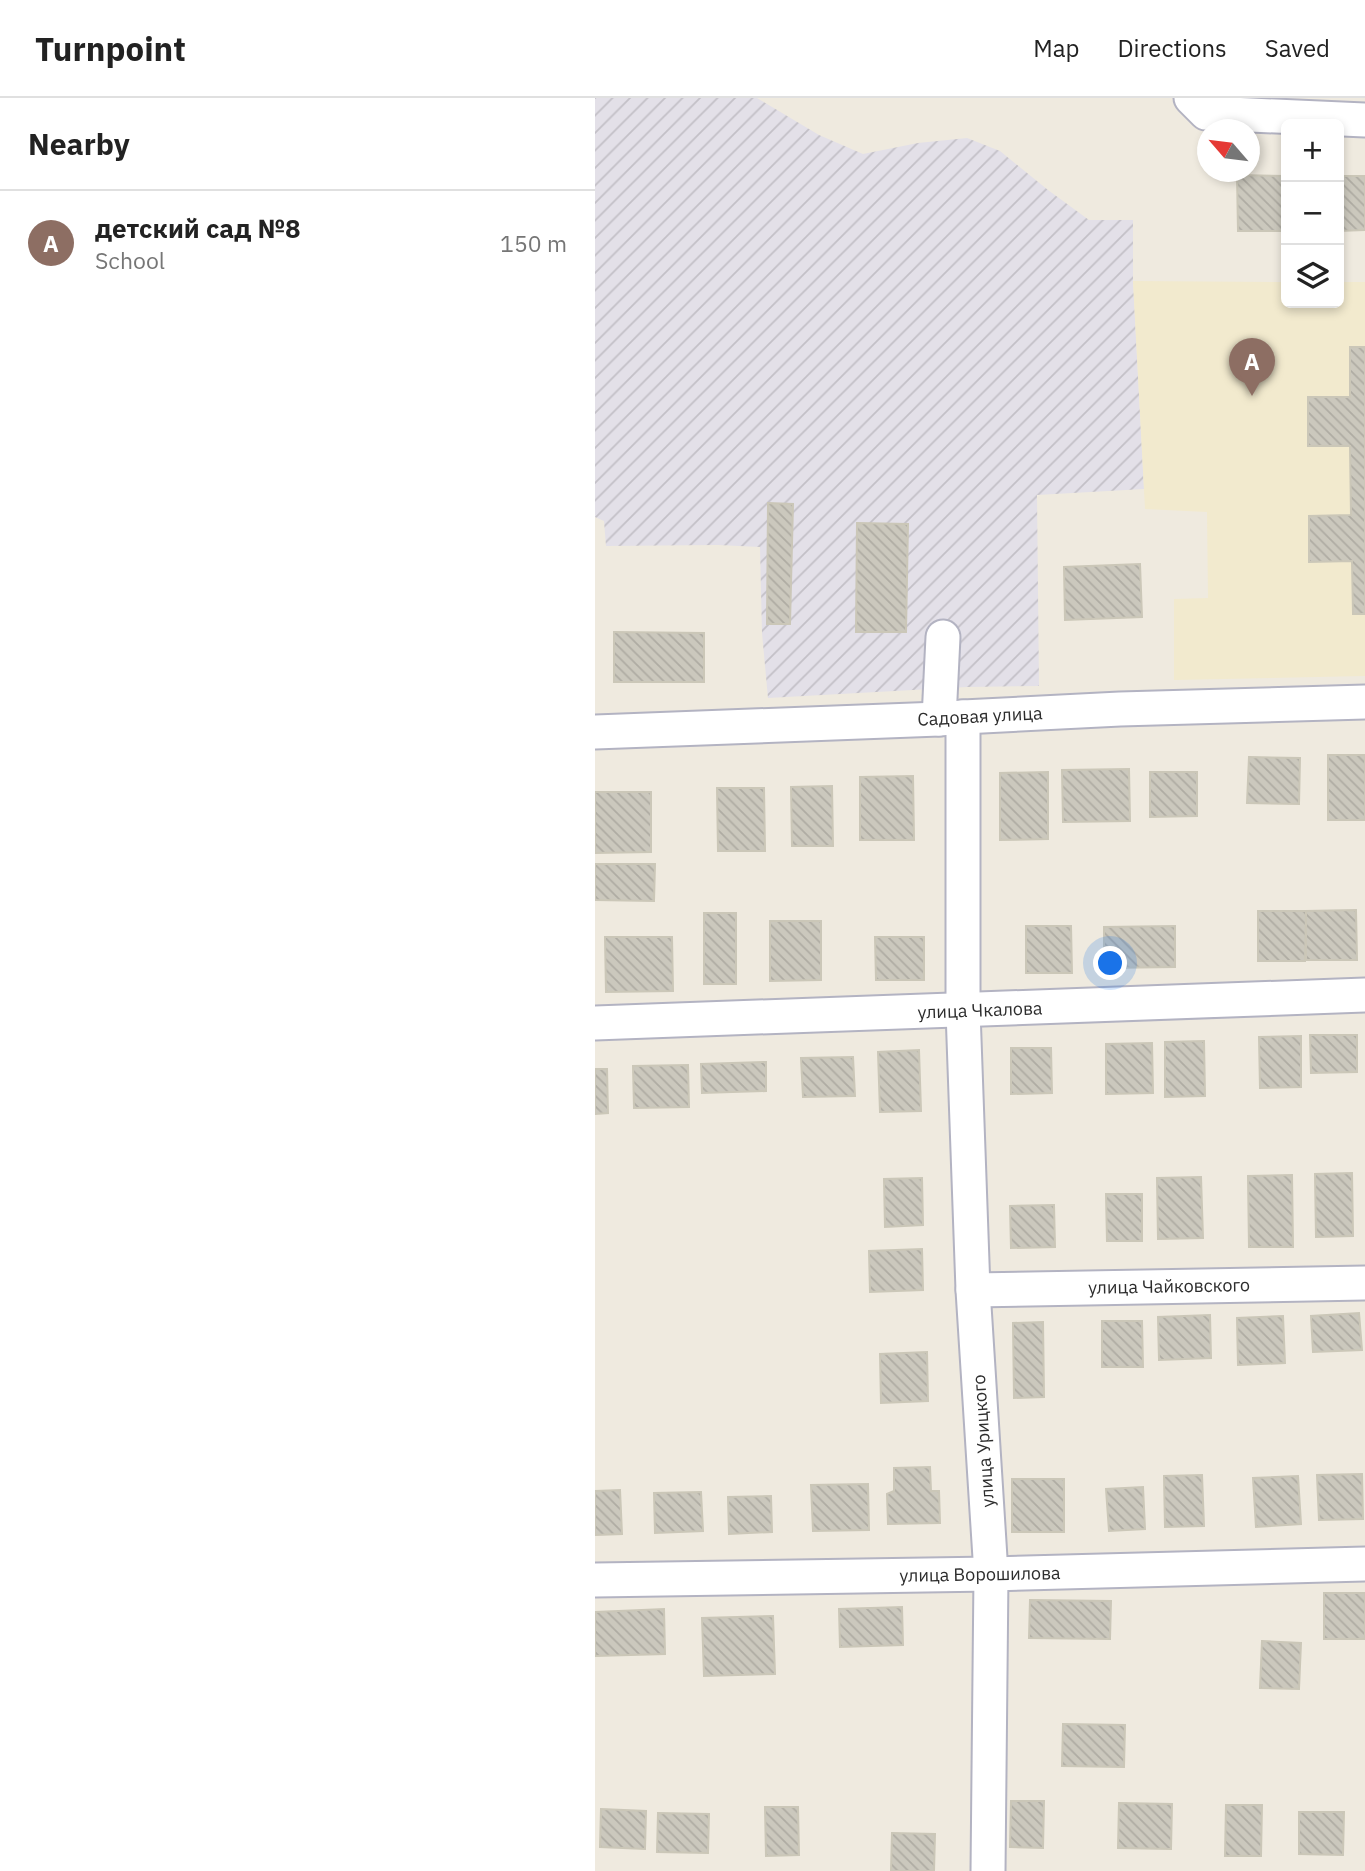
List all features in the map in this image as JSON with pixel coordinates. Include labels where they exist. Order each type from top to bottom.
[{"type":"street","points":[[1191,98],[1206,113],[1365,120]]},
{"type":"street","name":"улица Урицкого","points":[[943,637],[951,718],[973,1290],[991,1574],[988,1871]]},
{"type":"street","name":"Садовая улица","points":[[595,732],[1365,702]]},
{"type":"street","name":"улица Чкалова","points":[[595,1023],[1365,995]]},
{"type":"street","name":"улица Чайковского","points":[[973,1290],[1365,1283]]},
{"type":"street","name":"улица Ворошилова","points":[[595,1580],[991,1574],[1365,1564]]},
{"type":"shaded area","points":[[595,98],[757,98],[819,135],[863,154],[918,143],[967,138],[1000,151],[1089,220],[1133,220],[1133,281],[1144,489],[1037,495],[1039,686],[967,687],[768,698],[762,633],[760,547],[606,546],[604,521],[595,517]]},
{"type":"shaded area","points":[[1133,281],[1281,282],[1281,308],[1344,308],[1344,282],[1365,282],[1365,676],[1174,680],[1174,599],[1208,598],[1207,512],[1145,509]]},
{"type":"building","points":[[1260,175],[1281,176],[1281,231],[1238,231],[1237,182],[1260,182]]},
{"type":"building","points":[[1344,176],[1365,176],[1365,230],[1344,231]]},
{"type":"building","points":[[1350,347],[1365,347],[1365,614],[1353,614],[1352,561],[1309,562],[1309,516],[1351,515],[1350,446],[1308,446],[1308,397],[1350,397]]},
{"type":"building","points":[[768,503],[793,504],[790,624],[767,624]]},
{"type":"building","points":[[857,523],[908,524],[906,632],[856,632]]},
{"type":"building","points":[[1140,564],[1142,617],[1065,620],[1064,567]]},
{"type":"building","points":[[614,632],[704,633],[704,682],[614,682]]},
{"type":"building","points":[[1328,755],[1365,755],[1365,820],[1328,820]]},
{"type":"building","points":[[1249,757],[1300,758],[1299,804],[1247,803]]},
{"type":"building","points":[[1129,769],[1130,821],[1063,822],[1062,770]]},
{"type":"building","points":[[1048,772],[1048,839],[1000,840],[1000,773]]},
{"type":"building","points":[[1150,772],[1197,772],[1197,816],[1150,817]]},
{"type":"building","points":[[913,776],[914,840],[860,840],[860,777]]},
{"type":"building","points":[[832,786],[833,846],[792,846],[791,787]]},
{"type":"building","points":[[717,788],[764,788],[765,851],[718,851]]},
{"type":"building","points":[[595,792],[651,792],[651,852],[595,853]]},
{"type":"building","points":[[595,864],[655,864],[654,901],[595,900]]},
{"type":"building","points":[[1356,910],[1357,960],[1306,960],[1306,911]]},
{"type":"building","points":[[1258,911],[1306,911],[1305,961],[1258,961]]},
{"type":"building","points":[[704,913],[736,913],[736,984],[704,984]]},
{"type":"building","points":[[770,921],[821,921],[821,980],[770,981]]},
{"type":"building","points":[[1026,926],[1071,926],[1072,973],[1026,973]]},
{"type":"building","points":[[1175,926],[1175,967],[1104,968],[1104,927]]},
{"type":"building","points":[[605,937],[672,937],[673,991],[606,992]]},
{"type":"building","points":[[875,937],[924,937],[924,980],[876,980]]},
{"type":"building","points":[[1310,1035],[1357,1035],[1357,1072],[1311,1073]]},
{"type":"building","points":[[1301,1036],[1301,1087],[1260,1088],[1259,1037]]},
{"type":"building","points":[[1204,1041],[1205,1096],[1165,1097],[1165,1042]]},
{"type":"building","points":[[1152,1043],[1153,1093],[1106,1094],[1106,1044]]},
{"type":"building","points":[[1011,1048],[1051,1048],[1052,1093],[1011,1094]]},
{"type":"building","points":[[919,1050],[921,1111],[880,1112],[878,1052]]},
{"type":"building","points":[[853,1057],[855,1096],[803,1097],[801,1058]]},
{"type":"building","points":[[766,1062],[766,1091],[702,1093],[701,1064]]},
{"type":"building","points":[[688,1065],[689,1107],[634,1108],[633,1066]]},
{"type":"building","points":[[595,1069],[607,1069],[608,1113],[595,1114]]},
{"type":"building","points":[[1352,1173],[1353,1236],[1316,1237],[1315,1174]]},
{"type":"building","points":[[1292,1175],[1293,1247],[1249,1247],[1248,1176]]},
{"type":"building","points":[[1201,1177],[1203,1238],[1158,1239],[1157,1178]]},
{"type":"building","points":[[922,1178],[923,1225],[885,1227],[884,1179]]},
{"type":"building","points":[[1106,1194],[1142,1194],[1142,1241],[1107,1241]]},
{"type":"building","points":[[1054,1205],[1055,1247],[1011,1248],[1010,1206]]},
{"type":"building","points":[[922,1249],[923,1290],[870,1292],[869,1251]]},
{"type":"building","points":[[1359,1313],[1362,1350],[1313,1352],[1311,1316]]},
{"type":"building","points":[[1210,1315],[1211,1358],[1159,1360],[1158,1317]]},
{"type":"building","points":[[1283,1316],[1285,1363],[1238,1365],[1237,1318]]},
{"type":"building","points":[[1102,1321],[1142,1321],[1143,1367],[1102,1367]]},
{"type":"building","points":[[1043,1322],[1044,1397],[1014,1398],[1013,1323]]},
{"type":"building","points":[[927,1352],[928,1401],[881,1403],[880,1354]]},
{"type":"building","points":[[930,1467],[931,1491],[939,1491],[940,1523],[888,1524],[887,1494],[894,1491],[894,1468]]},
{"type":"building","points":[[1362,1474],[1363,1519],[1319,1520],[1317,1475]]},
{"type":"building","points":[[1202,1475],[1204,1526],[1165,1527],[1164,1476]]},
{"type":"building","points":[[1298,1476],[1301,1524],[1256,1527],[1253,1478]]},
{"type":"building","points":[[1012,1479],[1064,1479],[1064,1532],[1012,1532]]},
{"type":"building","points":[[868,1484],[869,1530],[813,1531],[811,1485]]},
{"type":"building","points":[[1143,1487],[1145,1529],[1109,1531],[1106,1489]]},
{"type":"building","points":[[620,1490],[622,1534],[595,1535],[595,1491]]},
{"type":"building","points":[[701,1492],[703,1531],[655,1533],[654,1493]]},
{"type":"building","points":[[771,1496],[772,1532],[729,1534],[728,1497]]},
{"type":"building","points":[[1324,1593],[1365,1593],[1365,1639],[1324,1639]]},
{"type":"building","points":[[1030,1600],[1111,1601],[1110,1639],[1029,1638]]},
{"type":"building","points":[[902,1607],[903,1645],[840,1647],[839,1609]]},
{"type":"building","points":[[664,1609],[665,1654],[595,1656],[595,1612]]},
{"type":"building","points":[[773,1616],[775,1674],[704,1676],[702,1618]]},
{"type":"building","points":[[1262,1641],[1301,1643],[1299,1689],[1260,1688]]},
{"type":"building","points":[[1063,1724],[1125,1725],[1124,1767],[1062,1766]]},
{"type":"building","points":[[1011,1801],[1044,1801],[1043,1848],[1010,1847]]},
{"type":"building","points":[[1119,1803],[1172,1804],[1171,1849],[1118,1848]]},
{"type":"building","points":[[1226,1805],[1262,1805],[1261,1856],[1225,1856]]},
{"type":"building","points":[[765,1807],[798,1807],[799,1855],[766,1856]]},
{"type":"building","points":[[601,1809],[646,1811],[645,1849],[600,1847]]},
{"type":"building","points":[[1299,1812],[1344,1812],[1343,1855],[1299,1854]]},
{"type":"building","points":[[658,1813],[709,1814],[708,1853],[657,1852]]},
{"type":"building","points":[[892,1833],[935,1834],[934,1871],[891,1871]]},
{"type":"place","name":"детский сад №8","points":[[1252,396]]}]
